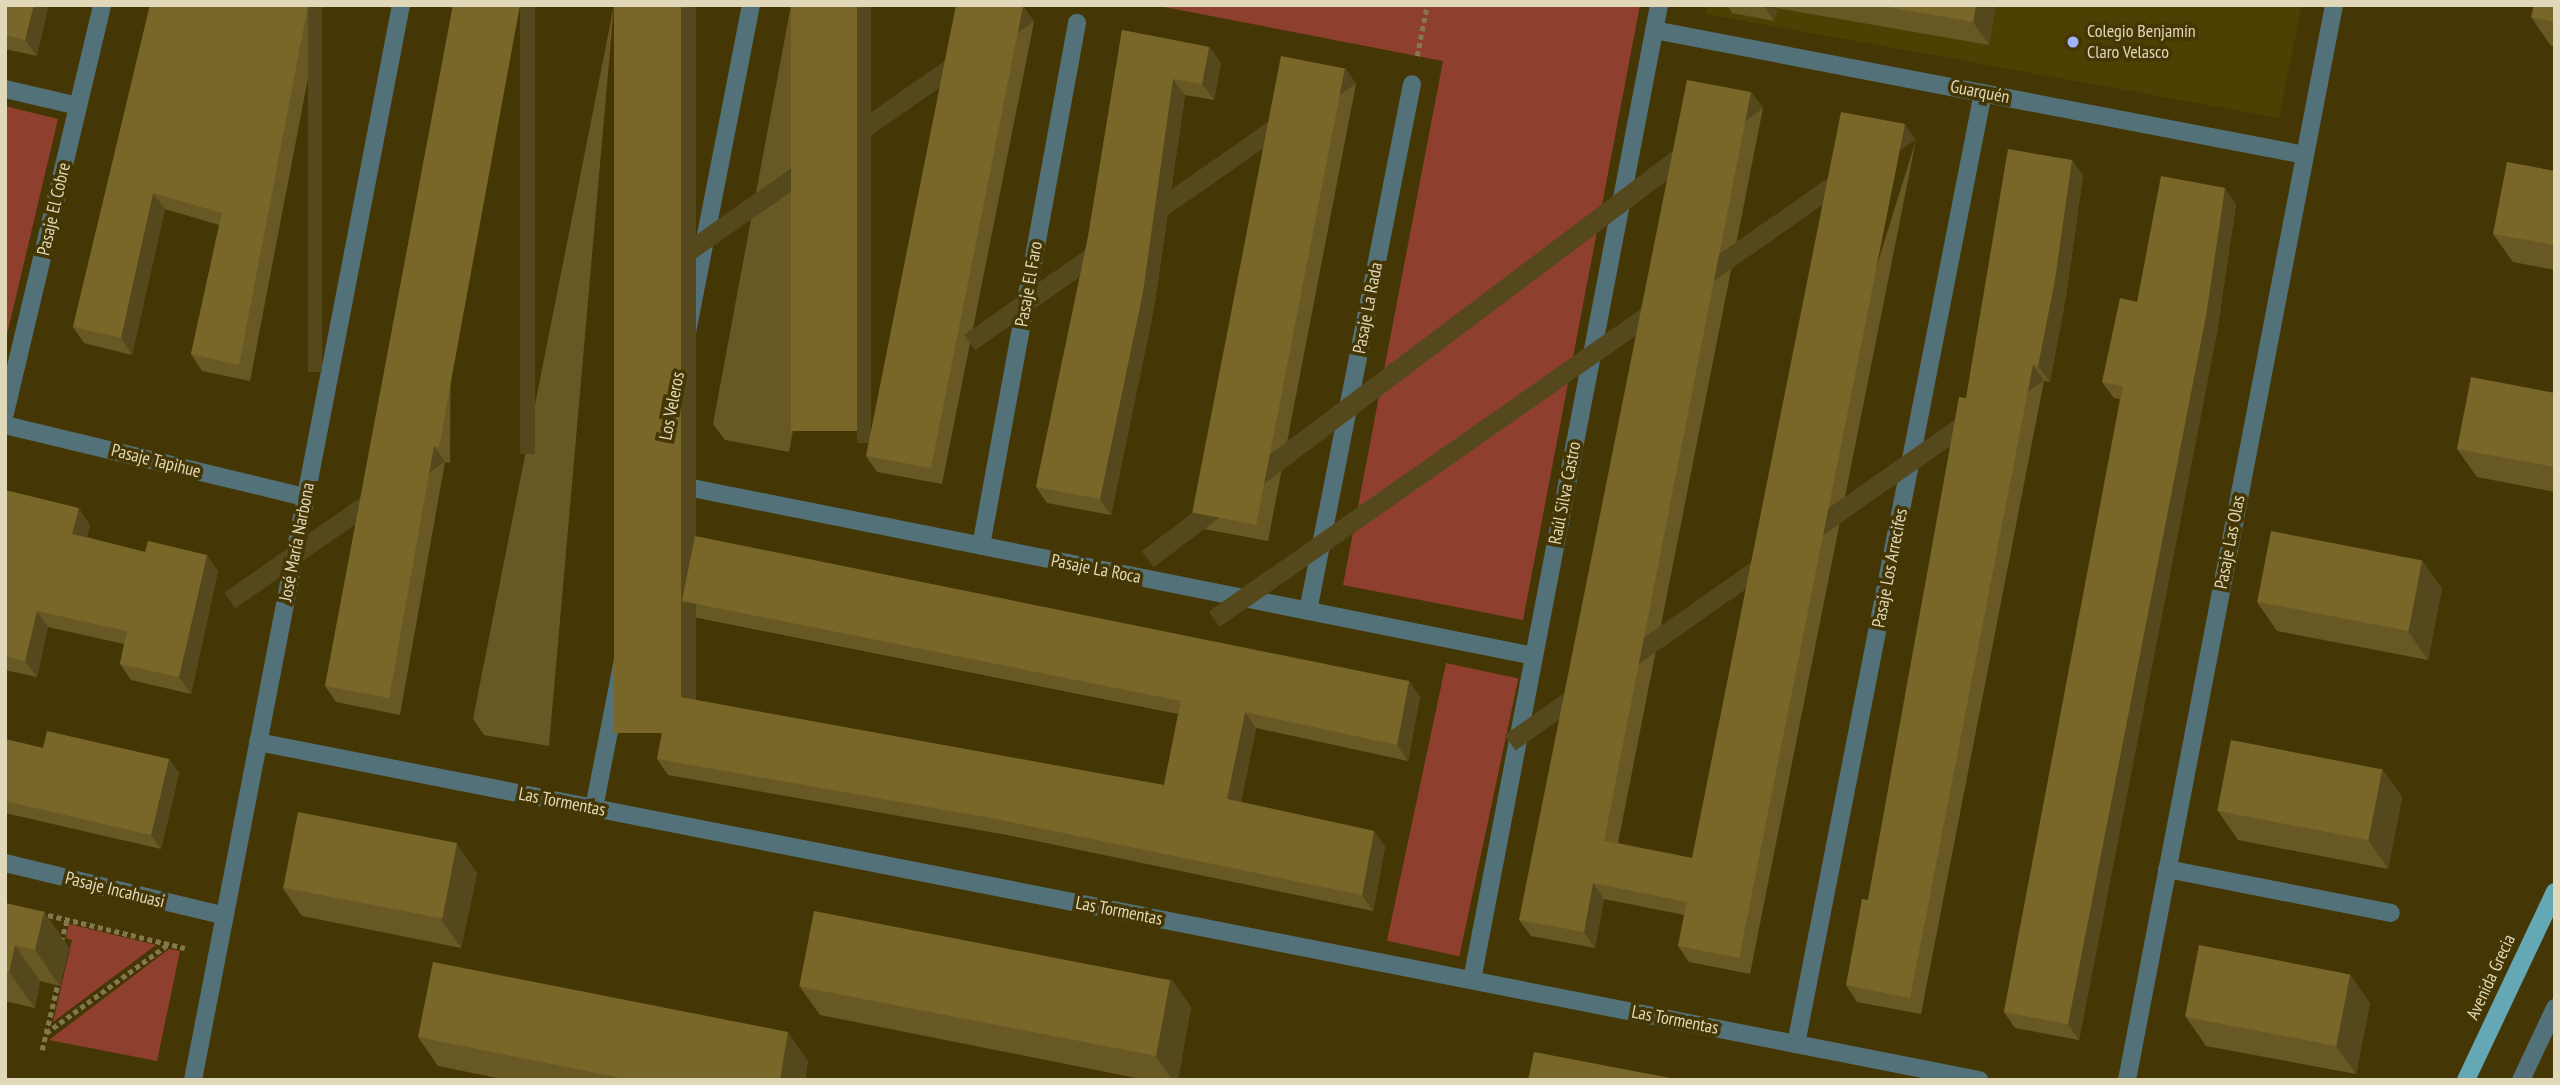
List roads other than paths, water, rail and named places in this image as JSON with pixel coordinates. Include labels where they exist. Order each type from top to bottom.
[{"type":"main road","name":"Avenida Grecia","points":[[2466,1080],[2555,892]]},
{"type":"street","name":"Pasaje El Cobre","points":[[5,413],[102,5]]},
{"type":"street","name":"José María Narbona","points":[[193,1080],[401,5]]},
{"type":"street","name":"Los Veleros","points":[[594,808],[751,5]]},
{"type":"street","name":"Raúl Silva Castro","points":[[1472,980],[1659,5]]},
{"type":"street","name":"Pasaje Las Olas","points":[[2127,1080],[2334,5]]},
{"type":"street","name":"Pasaje El Faro","points":[[981,545],[1077,23]]},
{"type":"street","name":"Guarquén","points":[[1654,30],[2305,155]]},
{"type":"street","name":"Pasaje La Rada","points":[[1308,611],[1412,84]]},
{"type":"street","points":[[5,89],[78,106]]},
{"type":"street","name":"Pasaje Los Arrecifes","points":[[1797,1044],[1983,93]]},
{"type":"street","name":"Pasaje Tapihue","points":[[5,425],[306,497]]},
{"type":"street","name":"Pasaje La Roca","points":[[657,481],[1534,656]]},
{"type":"street","name":"Las Tormentas","points":[[258,742],[1979,1080]]},
{"type":"street","name":"Pasaje Incahuasi","points":[[5,863],[225,916]]},
{"type":"street","points":[[2167,869],[2391,913]]},
{"type":"street","points":[[2521,1080],[2555,1008]]},
{"type":"place","name":"Colegio Benjamín Claro Velasco","points":[[2073,42]]}]
